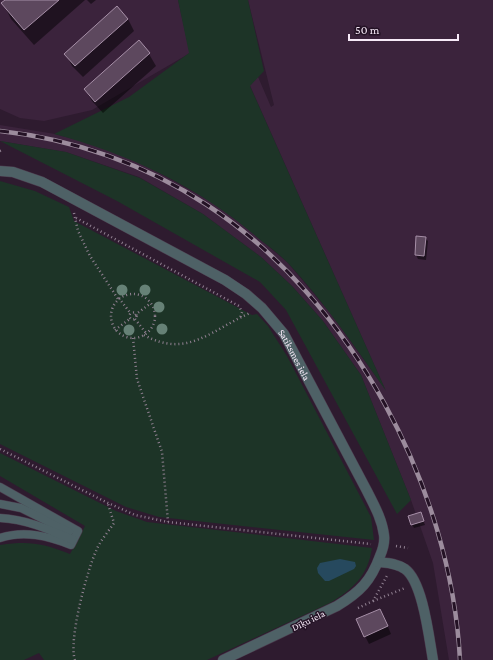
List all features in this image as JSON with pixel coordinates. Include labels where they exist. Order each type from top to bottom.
[{"type":"street","name":"Satiksmes iela","points":[[0,171],[13,172],[42,182],[225,280],[246,294],[262,308],[284,334],[368,491],[384,534],[384,545],[378,562]]},
{"type":"street","points":[[378,562],[392,564],[406,570],[414,584],[421,599],[433,660]]},
{"type":"street","name":"Dīķu iela","points":[[223,660],[321,614],[352,596],[373,575],[378,562]]},
{"type":"lane","points":[[0,487],[78,531],[71,545],[39,535],[26,534],[0,538]]},
{"type":"lane","points":[[0,504],[21,508],[74,537]]},
{"type":"lane","points":[[0,518],[14,519],[74,537]]},
{"type":"path","points":[[131,318],[129,316],[131,314],[118,298],[90,256],[78,231],[76,218],[239,306],[242,312],[240,318],[193,343],[180,345],[161,343],[145,334],[135,319],[137,317],[135,315]]},
{"type":"path","points":[[131,294],[139,294],[151,303],[155,316],[151,329],[145,334],[134,338],[124,337],[115,330],[111,319],[111,312],[118,298],[131,294]]},
{"type":"path","points":[[135,315],[151,303]]},
{"type":"path","points":[[131,314],[133,312],[135,315]]},
{"type":"path","points":[[115,330],[131,318]]},
{"type":"path","points":[[131,318],[133,320],[135,319]]},
{"type":"path","points":[[134,338],[137,379],[162,452],[168,522]]},
{"type":"path","points":[[0,449],[135,516],[168,522],[372,544]]},
{"type":"path","points":[[75,660],[73,654],[76,632],[89,569],[96,550],[114,522],[108,503]]},
{"type":"path","points":[[396,546],[408,548]]},
{"type":"path","points":[[373,601],[414,584]]},
{"type":"shaded area","points":[[0,0],[178,0],[190,53],[92,110],[44,121],[20,118],[0,109]]},
{"type":"shaded area","points":[[212,0],[225,0],[271,107],[274,105],[248,0],[493,0],[493,660],[449,660],[433,563],[411,500],[361,375],[323,321],[292,286],[261,257],[203,214],[139,177],[66,152],[0,141],[0,125],[55,134],[92,144],[139,162],[210,201],[243,225],[287,262],[331,314],[385,389]]},
{"type":"green space","points":[[178,0],[248,0],[264,71],[250,86],[386,391],[302,278],[281,256],[235,220],[212,203],[162,174],[136,162],[82,142],[54,134],[129,97],[189,53]]},
{"type":"green space","points":[[0,141],[66,152],[140,178],[203,214],[261,257],[292,286],[323,321],[361,375],[411,500],[397,514],[286,310],[260,282],[117,201]]},
{"type":"green space","points":[[0,181],[35,191],[69,207],[74,221],[252,315],[257,314],[268,326],[287,356],[371,517],[374,540],[159,517],[126,507],[0,444]]},
{"type":"green space","points":[[0,453],[116,511],[147,522],[372,548],[370,558],[358,581],[346,592],[330,603],[207,660],[44,660],[39,653],[24,660],[0,660],[0,545],[28,543],[51,547],[70,554],[85,526],[0,476]]},
{"type":"water","points":[[340,559],[355,562],[356,566],[354,569],[329,581],[325,581],[318,573],[317,568],[320,563]]},
{"type":"building","points":[[5,0],[59,0],[24,30],[1,3]]},
{"type":"building","points":[[117,6],[128,19],[75,66],[64,54]]},
{"type":"building","points":[[139,40],[150,53],[95,102],[84,89]]},
{"type":"building","points":[[416,236],[426,237],[424,256],[415,255]]},
{"type":"building","points":[[421,512],[424,521],[411,525],[408,516]]},
{"type":"building","points":[[380,609],[388,626],[364,637],[356,619]]},
{"type":"railway","points":[[0,131],[54,140],[81,147],[108,156],[159,177],[207,205],[259,245],[306,292],[348,345],[384,404],[414,465],[437,530],[452,595],[460,660]]}]
